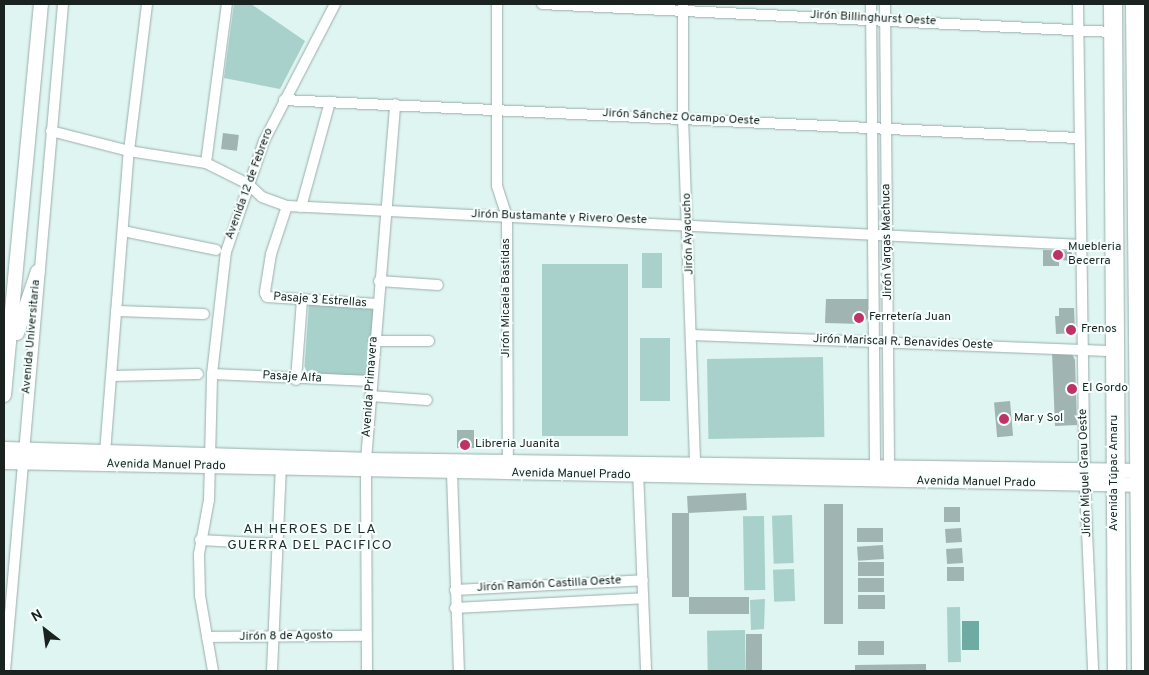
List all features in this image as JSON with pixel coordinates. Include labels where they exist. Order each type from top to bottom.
[{"type":"highway","name":"Avenida Túpac Amaru","points":[[1113,4],[1114,478],[1117,671]]},
{"type":"highway","name":"Avenida Túpac Amaru","points":[[1135,4],[1141,478],[1141,671]]},
{"type":"main road","name":"Avenida Universitaria","points":[[4,395],[27,125],[41,4]]},
{"type":"main road","points":[[8,360],[38,271]]},
{"type":"main road","name":"Avenida Manuel Prado","points":[[4,449],[22,457],[209,462],[875,474],[1085,470],[1114,478]]},
{"type":"main road","name":"Avenida Manuel Prado","points":[[4,462],[22,457],[105,452],[209,462]]},
{"type":"main road","name":"Avenida Manuel Prado","points":[[638,470],[695,465],[875,474]]},
{"type":"main road","name":"Avenida Manuel Prado","points":[[366,466],[452,473],[508,468]]},
{"type":"main road","name":"Avenida Manuel Prado","points":[[889,474],[1085,485],[1114,478],[1141,478]]},
{"type":"street","name":"Avenida Universitaria","points":[[5,671],[38,271],[63,4]]},
{"type":"street","points":[[105,452],[130,151],[147,4]]},
{"type":"street","points":[[206,163],[227,4]]},
{"type":"street","name":"Avenida 12 de Febrero","points":[[213,671],[200,596],[200,540],[209,500],[212,374],[226,252],[248,184],[284,100],[334,4]]},
{"type":"street","name":"Jirón Micaela Bastidas","points":[[497,4],[497,186],[507,216],[508,468]]},
{"type":"street","name":"Jirón Billinghurst Oeste","points":[[542,4],[683,7],[1113,32]]},
{"type":"street","name":"Jirón Vargas Machuca","points":[[870,4],[873,127],[875,474]]},
{"type":"street","name":"Jirón Vargas Machuca","points":[[885,4],[889,474]]},
{"type":"street","name":"Jirón Miguel Grau Oeste","points":[[1078,4],[1078,138],[1082,245],[1085,485],[1093,671]]},
{"type":"street","name":"Jirón Ayacucho","points":[[683,7],[683,117],[689,224],[695,465]]},
{"type":"street","name":"Jirón Sánchez Ocampo Oeste","points":[[284,100],[683,117],[1078,138]]},
{"type":"street","points":[[301,207],[330,102]]},
{"type":"street","name":"Avenida Primavera","points":[[367,671],[365,636],[366,466],[384,211],[395,104]]},
{"type":"street","name":"Jirón Bustamante y Rivero Oeste","points":[[51,131],[130,151],[206,163],[248,184],[262,197],[287,206],[874,232],[1082,245]]},
{"type":"street","name":"Pasaje 3 Estrellas","points":[[287,206],[271,254],[265,293],[272,299],[377,304]]},
{"type":"street","points":[[123,231],[216,250]]},
{"type":"street","points":[[379,281],[438,285]]},
{"type":"street","points":[[296,380],[302,300]]},
{"type":"street","points":[[116,311],[204,314]]},
{"type":"street","name":"Jirón Mariscal R. Benavides Oeste","points":[[692,335],[1115,351]]},
{"type":"street","points":[[374,341],[429,341]]},
{"type":"street","points":[[112,376],[198,374]]},
{"type":"street","name":"Pasaje Alfa","points":[[212,374],[296,380],[371,381]]},
{"type":"street","points":[[370,396],[427,400]]},
{"type":"street","points":[[272,671],[280,463]]},
{"type":"street","points":[[638,470],[646,671]]},
{"type":"street","points":[[452,473],[455,608],[459,671]]},
{"type":"street","points":[[200,540],[276,544]]},
{"type":"street","name":"Jirón Ramón Castilla Oeste","points":[[455,590],[643,580]]},
{"type":"street","name":"Jirón Ramón Castilla Oeste","points":[[455,608],[643,598]]},
{"type":"street","name":"Jirón 8 de Agosto","points":[[207,637],[365,636]]},
{"type":"shaded area","points":[[234,4],[251,4],[305,41],[280,89],[224,78]]},
{"type":"shaded area","points":[[642,253],[662,253],[662,288],[642,288]]},
{"type":"shaded area","points":[[542,264],[628,264],[628,436],[542,436]]},
{"type":"shaded area","points":[[309,303],[374,308],[369,377],[304,373]]},
{"type":"shaded area","points":[[640,338],[670,338],[670,401],[640,401]]},
{"type":"shaded area","points":[[823,357],[824,437],[708,439],[707,359]]},
{"type":"shaded area","points":[[792,515],[794,563],[774,564],[772,516]]},
{"type":"shaded area","points":[[743,516],[764,516],[765,590],[744,590]]},
{"type":"shaded area","points":[[794,569],[795,601],[774,602],[773,570]]},
{"type":"shaded area","points":[[765,599],[764,629],[751,630],[750,600]]},
{"type":"shaded area","points":[[947,607],[960,607],[961,662],[948,662]]},
{"type":"shaded area","points":[[962,621],[979,621],[979,650],[962,650]]},
{"type":"shaded area","points":[[745,630],[746,671],[708,671],[707,631]]},
{"type":"building","points":[[223,133],[239,135],[237,151],[221,149]]},
{"type":"building","name":"Muebleria Becerra","points":[[1043,250],[1074,251],[1074,261],[1059,260],[1059,266],[1043,266]]},
{"type":"building","points":[[826,299],[868,299],[868,318],[862,324],[825,323]]},
{"type":"building","points":[[1059,308],[1074,308],[1075,333],[1056,334],[1055,316],[1059,316]]},
{"type":"building","points":[[1052,352],[1072,354],[1075,360],[1077,425],[1055,426]]},
{"type":"building","name":"Mar y Sol","points":[[1010,401],[1013,436],[997,437],[994,402]]},
{"type":"building","points":[[457,430],[474,430],[474,448],[457,448]]},
{"type":"building","points":[[746,493],[747,510],[688,513],[687,496]]},
{"type":"building","points":[[824,504],[843,504],[843,624],[824,624]]},
{"type":"building","points":[[944,507],[960,507],[960,522],[944,522]]},
{"type":"building","points":[[672,513],[689,513],[689,597],[672,597]]},
{"type":"building","points":[[857,528],[883,528],[883,542],[857,542]]},
{"type":"building","points":[[961,528],[962,542],[946,543],[945,529]]},
{"type":"building","points":[[883,545],[884,559],[858,561],[857,547]]},
{"type":"building","points":[[962,548],[963,563],[947,564],[946,549]]},
{"type":"building","points":[[858,562],[884,562],[884,576],[858,576]]},
{"type":"building","points":[[947,567],[964,567],[964,581],[947,581]]},
{"type":"building","points":[[858,578],[884,578],[884,592],[858,592]]},
{"type":"building","points":[[858,595],[885,595],[885,609],[858,609]]},
{"type":"building","points":[[689,597],[749,597],[749,614],[689,614]]},
{"type":"building","points":[[746,634],[762,634],[762,671],[746,671]]},
{"type":"building","points":[[858,641],[884,641],[884,655],[858,655]]},
{"type":"building","points":[[926,664],[926,671],[855,671],[855,665]]},
{"type":"place","name":"Muebleria Becerra","points":[[1058,255]]},
{"type":"place","name":"Ferretería Juan","points":[[859,318]]},
{"type":"place","name":"Frenos","points":[[1071,330]]},
{"type":"place","name":"El Gordo","points":[[1072,389]]},
{"type":"place","name":"Mar y Sol","points":[[1004,419]]},
{"type":"place","name":"Libreria Juanita","points":[[465,445]]},
{"type":"district","name":"AH HEROES DE LA GUERRA DEL PACIFICO","points":[[310,538]]}]
